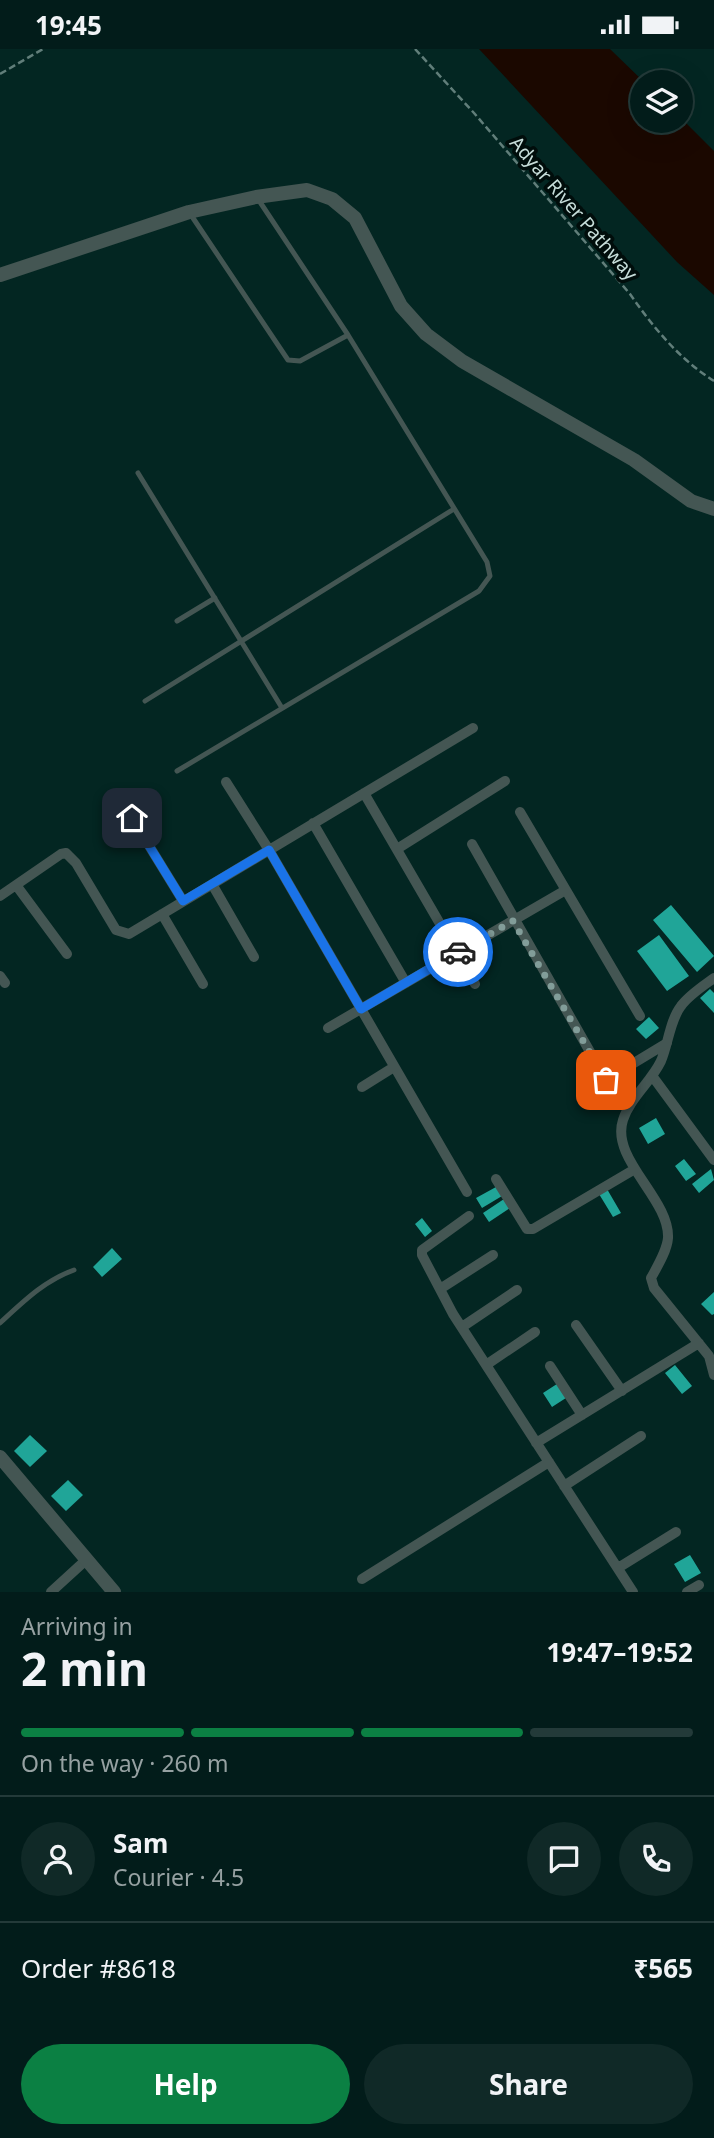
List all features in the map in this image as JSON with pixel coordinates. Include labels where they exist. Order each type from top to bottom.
[{"type":"street","points":[[0,275],[190,212],[256,197],[307,190],[332,199],[355,218],[401,306],[426,334],[462,361],[634,460],[691,501],[714,509]]},
{"type":"street","points":[[0,896],[61,853],[66,853],[76,863],[116,930],[129,934],[473,728]]},
{"type":"street","points":[[397,849],[505,781]]},
{"type":"street","points":[[226,782],[269,850],[467,1192]]},
{"type":"street","points":[[364,793],[475,984]]},
{"type":"street","points":[[520,812],[564,891],[640,1016]]},
{"type":"street","points":[[132,818],[183,901]]},
{"type":"street","points":[[313,823],[406,983]]},
{"type":"street","points":[[472,844],[513,921],[606,1080]]},
{"type":"street","points":[[212,884],[254,957]]},
{"type":"street","points":[[16,885],[66,954]]},
{"type":"street","points":[[328,1028],[564,891]]},
{"type":"street","points":[[162,914],[203,984]]},
{"type":"street","points":[[714,978],[679,1007],[653,1077],[630,1106],[622,1122],[623,1140],[635,1169],[664,1218],[668,1239],[651,1278],[654,1289],[709,1356],[714,1375]]},
{"type":"street","points":[[586,1092],[667,1043]]},
{"type":"street","points":[[362,1087],[394,1067]]},
{"type":"street","points":[[653,1077],[714,1160]]},
{"type":"street","points":[[496,1179],[527,1229],[533,1229],[635,1169]]},
{"type":"street","points":[[468,1216],[422,1250],[422,1255],[461,1327],[633,1592]]},
{"type":"street","points":[[440,1289],[493,1255]]},
{"type":"street","points":[[461,1327],[517,1290]]},
{"type":"street","points":[[576,1325],[622,1391]]},
{"type":"street","points":[[486,1365],[536,1332]]},
{"type":"street","points":[[536,1443],[699,1343]]},
{"type":"street","points":[[550,1366],[582,1415]]},
{"type":"street","points":[[564,1486],[641,1436]]},
{"type":"street","points":[[0,1457],[114,1592]]},
{"type":"street","points":[[362,1579],[515,1486],[549,1462]]},
{"type":"street","points":[[618,1568],[676,1532]]},
{"type":"street","points":[[51,1592],[86,1560]]},
{"type":"street","points":[[687,1592],[699,1585]]},
{"type":"lane","points":[[177,771],[484,585],[490,576],[487,562],[348,335],[256,197]]},
{"type":"lane","points":[[190,212],[288,360],[300,361],[348,335]]},
{"type":"lane","points":[[138,473],[282,708]]},
{"type":"lane","points":[[145,701],[454,509]]},
{"type":"lane","points":[[177,621],[215,598]]},
{"type":"lane","points":[[0,1323],[52,1278],[74,1270]]},
{"type":"path","points":[[0,74],[43,49]]},
{"type":"path","name":"Adyar River Pathway","points":[[415,49],[474,113],[630,294],[650,323],[680,355],[714,381]]},
{"type":"shaded area","points":[[479,49],[610,49],[632,70],[630,133],[693,133],[693,130],[714,151],[714,295],[677,262]]},
{"type":"building","points":[[671,905],[714,956],[697,972],[653,920]]},
{"type":"building","points":[[659,935],[689,976],[667,991],[637,951]]},
{"type":"building","points":[[710,989],[714,993],[714,1013],[700,998]]},
{"type":"building","points":[[649,1017],[659,1028],[646,1039],[636,1029]]},
{"type":"building","points":[[656,1118],[665,1134],[648,1144],[639,1128]]},
{"type":"building","points":[[684,1159],[696,1174],[686,1181],[675,1166]]},
{"type":"building","points":[[711,1169],[714,1180],[699,1193],[692,1184]]},
{"type":"building","points":[[496,1187],[502,1196],[482,1208],[476,1198]]},
{"type":"building","points":[[607,1189],[621,1213],[613,1217],[599,1194]]},
{"type":"building","points":[[504,1199],[510,1208],[489,1222],[483,1213]]},
{"type":"building","points":[[422,1218],[432,1231],[425,1237],[415,1224]]},
{"type":"building","points":[[112,1248],[122,1259],[102,1277],[93,1267]]},
{"type":"building","points":[[714,1292],[714,1314],[712,1315],[701,1304]]},
{"type":"building","points":[[675,1365],[692,1386],[682,1394],[665,1373]]},
{"type":"building","points":[[560,1382],[569,1396],[552,1407],[543,1393]]},
{"type":"building","points":[[30,1435],[47,1451],[30,1467],[14,1451]]},
{"type":"building","points":[[68,1480],[83,1495],[66,1511],[51,1496]]},
{"type":"building","points":[[690,1555],[701,1573],[685,1582],[674,1564]]},
{"type":"way so far","points":[[458,952],[513,921],[606,1080]]},
{"type":"route","points":[[132,818],[183,901],[269,850],[361,1009],[458,952]]}]
